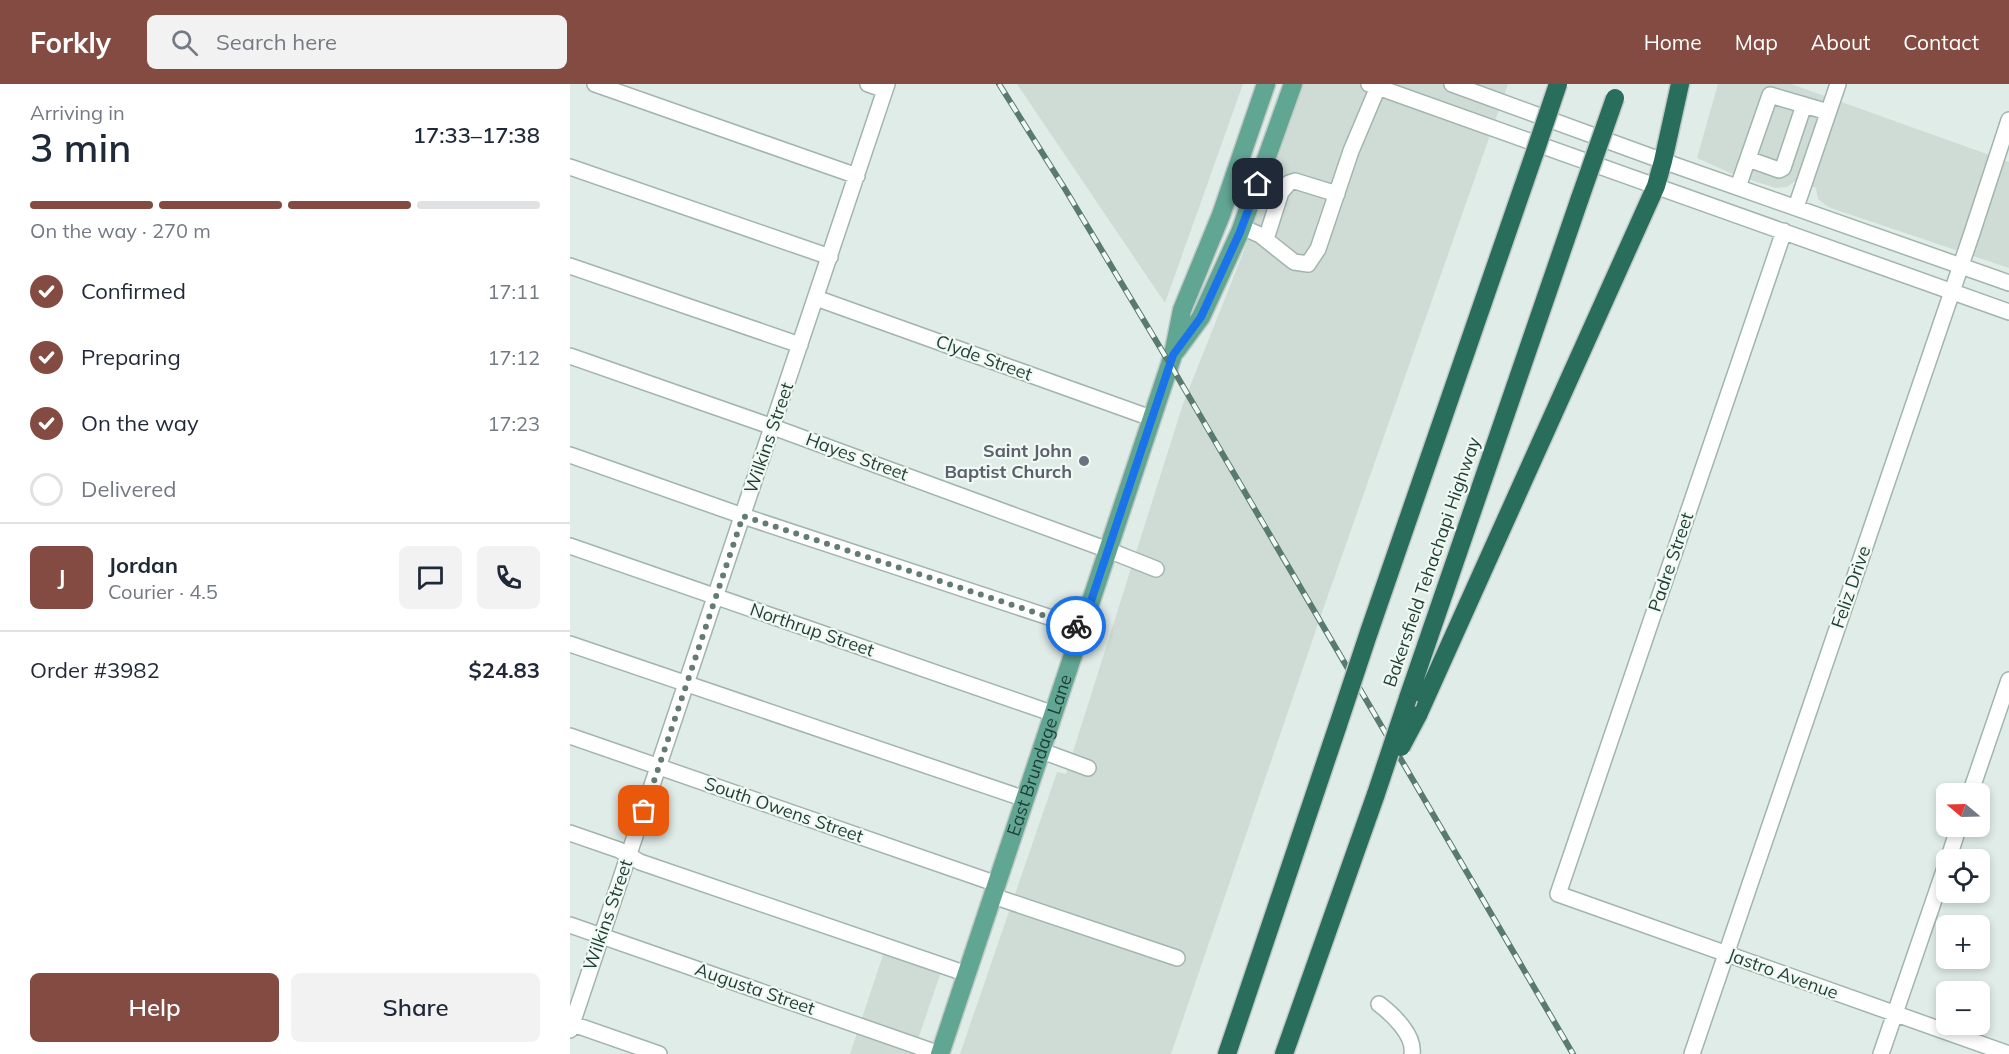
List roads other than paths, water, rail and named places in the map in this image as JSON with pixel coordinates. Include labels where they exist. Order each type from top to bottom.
[{"type":"highway","points":[[1535,152],[1551,84]]},
{"type":"highway","name":"Bakersfield Tehachapi Highway","points":[[1227,1054],[1369,632],[1558,84]]},
{"type":"highway","points":[[1377,794],[1418,715],[1656,186],[1680,84]]},
{"type":"highway","name":"Bakersfield Tehachapi Highway","points":[[1284,1054],[1377,794],[1617,91]]},
{"type":"main road","name":"East Brundage Lane","points":[[940,1054],[1173,355],[1182,310],[1221,214],[1266,84]]},
{"type":"main road","name":"East Brundage Lane","points":[[1173,355],[1201,317],[1242,227],[1293,84]]},
{"type":"street","points":[[595,84],[857,176]]},
{"type":"street","points":[[868,84],[886,87]]},
{"type":"street","points":[[1452,84],[2009,284]]},
{"type":"street","points":[[1796,207],[1838,84]]},
{"type":"street","points":[[1242,227],[1266,239],[1294,262],[1308,264],[1318,249],[1374,86],[2009,312]]},
{"type":"street","name":"Wilkins Street","points":[[571,1025],[886,87]]},
{"type":"street","points":[[1738,187],[1770,95],[1828,112]]},
{"type":"street","points":[[1748,159],[1779,170],[1783,168],[1804,105]]},
{"type":"street","name":"Feliz Drive","points":[[1692,1054],[2009,120]]},
{"type":"street","points":[[1787,156],[1811,163]]},
{"type":"street","points":[[570,167],[830,257]]},
{"type":"street","points":[[1266,239],[1281,192],[1289,183],[1295,181],[1337,195]]},
{"type":"street","points":[[1258,184],[1281,192]]},
{"type":"street","name":"Padre Street","points":[[1558,894],[1784,231]]},
{"type":"street","points":[[570,266],[800,345]]},
{"type":"street","name":"Clyde Street","points":[[816,298],[1151,418]]},
{"type":"street","name":"Hayes Street","points":[[570,356],[773,427],[1108,550],[1156,570]]},
{"type":"street","points":[[570,455],[743,516],[1082,628]]},
{"type":"street","name":"Northrup Street","points":[[570,546],[1054,714]]},
{"type":"street","points":[[570,644],[1026,799]]},
{"type":"street","points":[[1974,783],[2009,680]]},
{"type":"street","name":"South Owens Street","points":[[570,736],[659,766],[1177,958]]},
{"type":"street","points":[[1042,751],[1088,768]]},
{"type":"street","points":[[570,833],[619,850],[640,862],[967,974]]},
{"type":"street","points":[[1881,1054],[1936,893]]},
{"type":"street","name":"Jastro Avenue","points":[[1558,894],[2009,1054]]},
{"type":"street","name":"Augusta Street","points":[[570,925],[940,1054]]},
{"type":"street","points":[[1379,1004],[1397,1018],[1413,1047],[1412,1054]]},
{"type":"street","points":[[571,1025],[659,1054]]},
{"type":"railway","points":[[999,84],[1170,364],[1573,1054]]},
{"type":"place","name":"Saint John Baptist Church","points":[[1084,461]]}]
